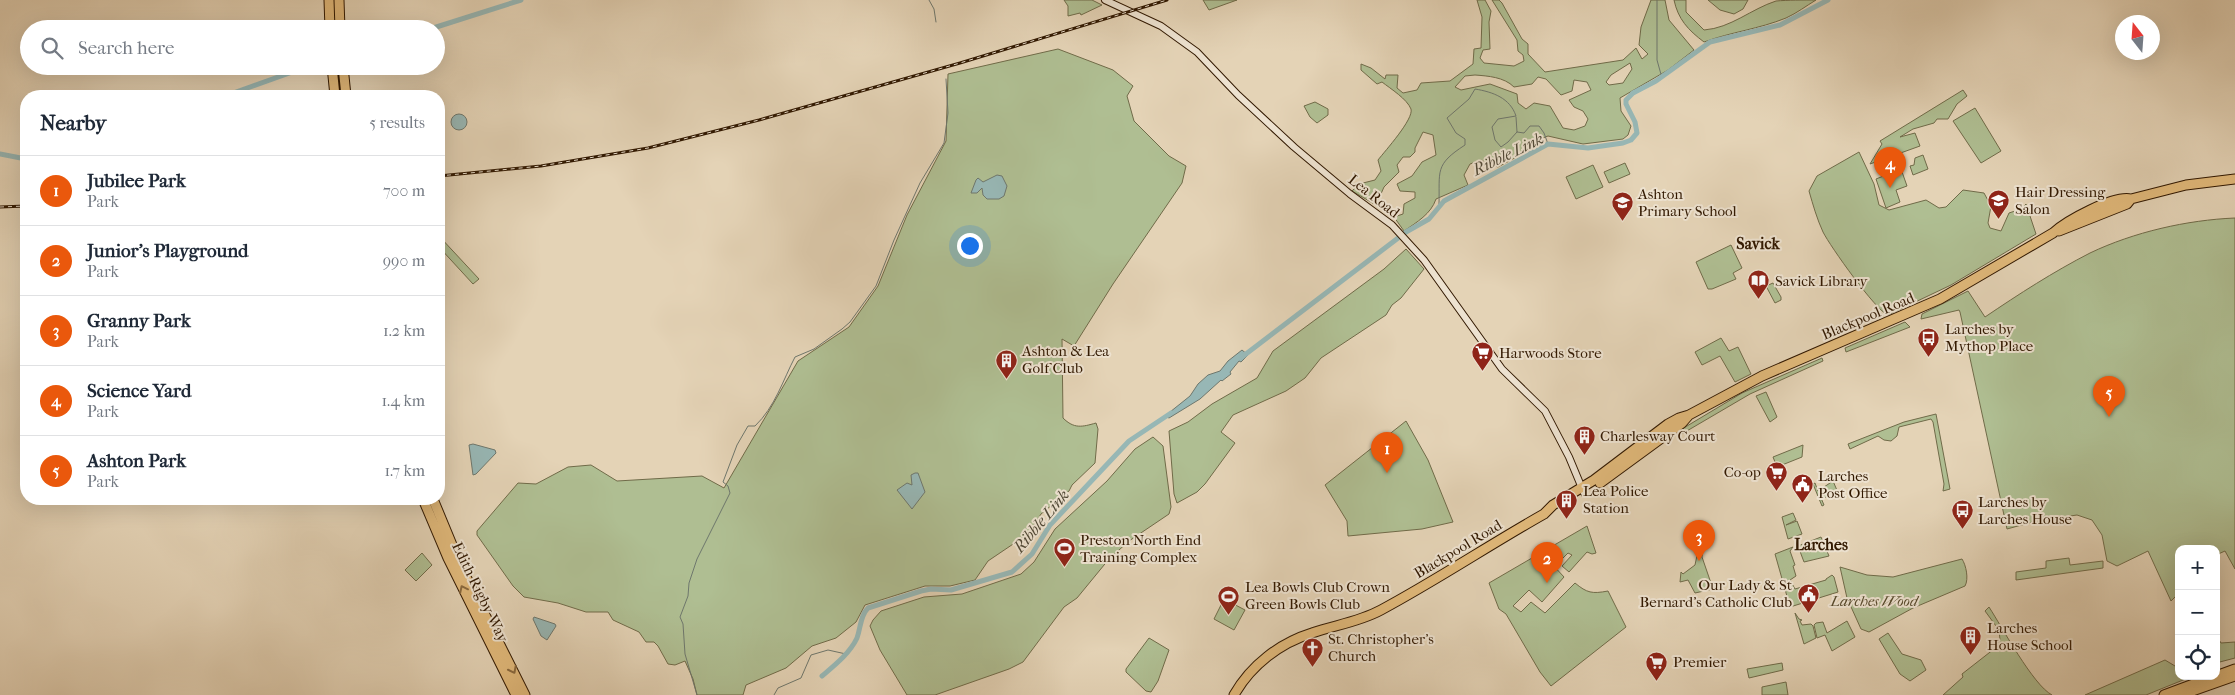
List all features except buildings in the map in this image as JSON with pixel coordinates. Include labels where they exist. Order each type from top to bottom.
[{"type":"highway","points":[[329,0],[330,20]]},
{"type":"highway","points":[[339,0],[340,20]]},
{"type":"highway","points":[[333,75],[334,90]]},
{"type":"highway","points":[[344,75],[345,90]]},
{"type":"highway","name":"Blackpool Road","points":[[1234,695],[1251,671],[1265,658],[1287,644],[1313,632],[1358,620],[1379,611],[1544,514],[1553,505],[1583,490],[1663,428],[1679,418],[1689,415],[1755,379],[1940,300],[2053,233],[2062,224],[2094,209],[2125,198],[2131,199],[2186,185],[2235,179]]},
{"type":"highway","name":"Edith Rigby Way","points":[[426,505],[451,565],[516,695]]},
{"type":"highway","name":"Edith Rigby Way","points":[[435,505],[462,569],[526,695]]},
{"type":"highway","points":[[2220,675],[2235,669]]},
{"type":"highway","points":[[2181,695],[2235,676]]},
{"type":"highway","points":[[2164,695],[2205,680]]},
{"type":"street","name":"Lea Road","points":[[1105,0],[1161,26],[1197,52],[1238,95],[1294,147],[1350,194],[1387,220],[1398,231],[1424,260],[1502,369],[1545,411],[1583,490]]},
{"type":"green space","points":[[1064,0],[1092,0],[1102,5],[1081,15],[1080,13],[1068,16],[1068,6]]},
{"type":"green space","points":[[1203,0],[1237,0],[1209,10]]},
{"type":"green space","points":[[1477,0],[1485,0],[1491,11],[1489,22],[1490,49],[1483,50],[1480,58],[1484,63],[1514,66],[1524,61],[1523,55],[1518,51],[1517,40],[1492,0],[1499,0],[1502,3],[1522,39],[1528,44],[1528,54],[1545,72],[1623,60],[1636,48],[1642,59],[1648,54],[1639,45],[1641,27],[1651,0],[1665,0],[1669,20],[1694,50],[1668,70],[1620,98],[1621,111],[1631,126],[1628,135],[1623,139],[1583,144],[1548,136],[1540,139],[1535,147],[1498,167],[1481,160],[1470,164],[1464,175],[1468,185],[1436,199],[1431,209],[1419,221],[1404,231],[1394,217],[1403,214],[1404,204],[1415,198],[1415,192],[1400,191],[1397,184],[1412,176],[1422,162],[1436,155],[1433,135],[1423,132],[1415,152],[1410,157],[1403,157],[1397,165],[1399,172],[1384,187],[1376,205],[1352,191],[1359,184],[1375,180],[1381,171],[1378,160],[1404,127],[1411,114],[1409,105],[1402,98],[1382,82],[1377,84],[1361,70],[1361,64],[1371,68],[1385,79],[1386,75],[1398,75],[1397,88],[1403,93],[1417,90],[1421,83],[1450,81],[1473,64],[1474,49],[1481,48],[1482,17]],"holes":[[[1630,63],[1632,69],[1623,83],[1609,85],[1606,82],[1611,75]],[[1475,75],[1501,79],[1514,87],[1532,84],[1538,77],[1546,79],[1561,95],[1572,91],[1574,80],[1587,82],[1591,90],[1569,100],[1574,107],[1583,111],[1588,119],[1585,126],[1574,130],[1563,128],[1550,106],[1534,103],[1526,109],[1518,103],[1517,94],[1490,84],[1461,90],[1455,87],[1465,76]]]},
{"type":"green space","points":[[1674,0],[1686,0],[1686,12],[1704,30],[1723,26],[1776,1],[1816,0],[1786,18],[1704,42],[1685,24],[1678,13]]},
{"type":"green space","points":[[1708,0],[1748,0],[1743,9],[1734,14],[1720,10]]},
{"type":"green space","name":"Ashton & Lea Golf Club","points":[[1058,49],[1113,70],[1133,86],[1127,96],[1134,121],[1169,156],[1186,166],[1182,183],[1113,284],[1074,346],[1062,339],[1063,418],[1067,422],[1078,426],[1096,423],[1098,429],[1095,463],[1072,485],[1069,491],[1041,514],[1028,534],[988,561],[975,580],[950,586],[925,586],[865,605],[856,622],[836,638],[812,646],[786,668],[746,685],[743,695],[697,695],[693,679],[685,661],[675,665],[668,664],[654,642],[646,642],[639,632],[613,620],[608,612],[586,612],[558,603],[524,597],[513,586],[477,535],[477,531],[518,483],[536,484],[568,467],[591,465],[617,481],[702,476],[724,488],[798,361],[849,327],[878,286],[907,215],[946,141],[948,74]]},
{"type":"green space","points":[[1963,90],[1967,96],[1957,104],[1948,119],[1937,119],[1934,123],[1913,129],[1900,137],[1915,133],[1920,146],[1870,164],[1882,144],[1880,141]]},
{"type":"green space","points":[[1315,102],[1328,109],[1328,115],[1317,123],[1310,117],[1304,106]]},
{"type":"green space","points":[[1975,108],[2001,151],[1981,163],[1953,121]]},
{"type":"green space","points":[[1859,152],[1874,184],[1879,205],[1889,210],[1926,200],[1939,208],[1946,207],[1963,190],[1984,193],[1991,206],[1988,223],[1990,228],[2001,231],[2009,213],[2021,209],[2026,204],[2036,234],[1951,285],[1888,315],[1864,291],[1827,239],[1819,222],[1809,191],[1817,176]]},
{"type":"green space","points":[[1923,155],[1928,169],[1913,175],[1910,166],[1914,165],[1915,158]]},
{"type":"green space","points":[[1625,163],[1630,174],[1609,183],[1604,172]]},
{"type":"green space","points":[[1593,165],[1603,187],[1576,199],[1566,177]]},
{"type":"green space","points":[[1901,169],[1907,186],[1896,190],[1900,202],[1886,208],[1876,179]]},
{"type":"green space","points":[[2235,218],[2235,569],[2225,551],[2220,553],[2220,545],[2175,545],[2175,597],[2171,601],[2148,551],[2117,566],[2107,561],[2102,535],[2092,520],[2077,515],[2036,521],[2007,529],[1960,312],[1959,310],[1921,319],[1922,314],[1968,291],[1985,317],[2049,276],[2090,253],[2124,239],[2161,228]]},
{"type":"green space","points":[[445,242],[479,279],[473,284],[445,254]]},
{"type":"green space","points":[[1731,245],[1742,268],[1733,273],[1736,279],[1708,289],[1696,262]]},
{"type":"green space","points":[[1406,249],[1424,269],[1401,298],[1392,305],[1386,315],[1321,358],[1305,378],[1286,391],[1233,415],[1221,432],[1235,443],[1205,484],[1197,492],[1177,503],[1174,494],[1169,431],[1188,422],[1212,404],[1257,378],[1273,351],[1384,269]]},
{"type":"green space","points":[[1773,283],[1781,297],[1781,300],[1775,303],[1766,286]]},
{"type":"green space","points":[[1905,322],[1910,327],[1846,352],[1845,348]]},
{"type":"green space","points":[[1721,338],[1729,351],[1738,347],[1751,374],[1735,382],[1720,356],[1702,365],[1695,352]]},
{"type":"green space","points":[[1822,358],[1823,361],[1750,394],[1680,435],[1677,434],[1677,432],[1742,393]]},
{"type":"green space","points":[[1766,392],[1777,417],[1770,422],[1756,396]]},
{"type":"green space","points":[[1936,414],[1950,489],[1943,491],[1944,484],[1931,419],[1899,427],[1897,436],[1891,441],[1884,440],[1878,436],[1850,449],[1848,444],[1904,422]]},
{"type":"green space","points":[[1406,421],[1428,460],[1453,522],[1422,529],[1348,536],[1347,521],[1325,485]]},
{"type":"green space","name":"Preston North End Training Complex","points":[[1153,437],[1163,446],[1171,507],[1169,514],[1129,541],[1109,559],[1077,598],[1064,607],[1023,662],[1009,669],[935,695],[907,695],[880,650],[870,626],[881,611],[924,597],[962,594],[1021,574],[1034,562],[1055,529],[1107,481],[1135,449]]},
{"type":"green space","points":[[1803,445],[1802,457],[1777,467],[1773,457]]},
{"type":"green space","points":[[1833,481],[1839,495],[1821,498],[1824,505],[1822,506],[1813,484],[1815,483],[1818,491]]},
{"type":"green space","points":[[1793,513],[1796,520],[1786,525],[1797,521],[1802,534],[1788,539],[1782,517]]},
{"type":"green space","points":[[1587,526],[1596,553],[1587,552],[1569,572],[1562,566],[1572,555],[1568,553],[1559,562],[1556,559],[1552,564],[1564,577],[1542,602],[1529,590],[1513,606],[1521,612],[1531,602],[1545,613],[1575,583],[1590,592],[1608,591],[1626,627],[1551,686],[1540,672],[1506,614],[1499,609],[1489,583]]},
{"type":"green space","points":[[1702,532],[1705,532],[1702,557],[1713,589],[1695,593],[1688,580],[1680,582],[1681,572],[1683,574],[1695,565]]},
{"type":"green space","points":[[1821,537],[1829,556],[1804,562],[1798,546]]},
{"type":"green space","points":[[1793,547],[1790,551],[1795,565],[1793,566],[1796,576],[1790,580],[1795,589],[1826,580],[1832,575],[1838,592],[1790,607],[1775,554]]},
{"type":"green space","points":[[422,553],[432,565],[416,581],[405,570]]},
{"type":"green space","points":[[2069,558],[2070,565],[2103,561],[2103,568],[2016,580],[2016,572],[2046,568],[2046,561]]},
{"type":"green space","name":"Larches Wood","points":[[1962,559],[1965,565],[1967,580],[1965,586],[1913,608],[1869,632],[1861,629],[1847,598],[1840,567],[1867,575],[1893,577]]},
{"type":"green space","name":"Lea Bowls Club Crown Green Bowls Club","points":[[1224,599],[1245,610],[1234,630],[1214,619]]},
{"type":"green space","points":[[1989,607],[2027,668],[2044,689],[2052,695],[1943,695],[1963,677],[1962,674],[1994,649],[2000,640],[1999,630],[1985,611]]},
{"type":"green space","points":[[1795,613],[1802,620],[1800,621],[1802,625],[1811,624],[1813,626],[1816,638],[1804,644]]},
{"type":"green space","points":[[1847,621],[1855,637],[1832,651],[1825,635],[1817,638],[1814,625],[1816,623],[1823,622],[1827,633]]},
{"type":"green space","points":[[1888,633],[1902,654],[1921,660],[1926,670],[1910,681],[1900,674],[1879,639]]},
{"type":"green space","points":[[1149,638],[1169,650],[1158,681],[1151,692],[1146,691],[1126,672],[1126,669]]},
{"type":"green space","points":[[2220,641],[2221,643],[2235,642],[2235,658],[2220,662]]},
{"type":"green space","points":[[2165,660],[2175,666],[2175,680],[2183,680],[2146,695],[2085,695]]},
{"type":"green space","points":[[1782,663],[1783,670],[1749,678],[1747,669]]},
{"type":"green space","points":[[1786,682],[1788,695],[1762,695],[1762,687]]},
{"type":"water","points":[[456,114],[462,114],[467,119],[465,128],[456,130],[451,125],[451,119]]},
{"type":"water","points":[[997,175],[1002,176],[1007,186],[1004,196],[999,199],[987,199],[983,195],[982,188],[977,193],[971,193],[978,178],[983,182]]},
{"type":"water","points":[[1242,350],[1248,355],[1241,362],[1239,361],[1230,372],[1231,374],[1221,380],[1200,399],[1169,418],[1165,416],[1190,396],[1198,384],[1208,375],[1220,371],[1228,361]]},
{"type":"water","points":[[473,444],[495,450],[496,453],[473,475],[469,445]]},
{"type":"water","points":[[918,473],[925,492],[912,509],[897,490],[907,483],[912,485],[911,475]]},
{"type":"water","points":[[534,617],[555,624],[556,626],[547,640],[541,636],[533,619]]},
{"type":"waterway","points":[[445,24],[521,0]]},
{"type":"waterway","points":[[929,0],[934,9],[936,22]]},
{"type":"waterway","points":[[1657,0],[1657,60],[1662,78]]},
{"type":"waterway","name":"Ribble Link","points":[[1242,357],[1406,232],[1429,219],[1444,201],[1548,144],[1588,148],[1631,140],[1637,133],[1635,122],[1626,104],[1626,100],[1633,93],[1656,81],[1710,42],[1780,25],[1828,0]]},
{"type":"waterway","points":[[242,90],[284,75]]},
{"type":"waterway","points":[[697,695],[685,654],[683,624],[680,617],[688,596],[689,583],[697,559],[730,493],[728,486],[723,482],[737,445],[748,426],[755,426],[768,410],[795,357],[814,349],[850,322],[876,286],[894,240],[920,183],[944,143],[948,113],[946,79]]},
{"type":"waterway","points":[[1439,204],[1439,176],[1443,164],[1465,145],[1465,139],[1456,133],[1447,118],[1469,99],[1475,89],[1488,92],[1505,100],[1516,116],[1498,119],[1492,127],[1495,140],[1501,147],[1517,132]]},
{"type":"waterway","points":[[1516,117],[1517,132],[1524,133],[1530,126],[1539,126],[1548,144]]},
{"type":"waterway","points":[[0,154],[20,158]]},
{"type":"waterway","name":"Ribble Link","points":[[822,676],[850,649],[857,638],[863,615],[868,608],[921,591],[931,589],[951,590],[1012,572],[1032,554],[1050,525],[1129,441],[1171,413]]},
{"type":"waterway","points":[[774,695],[778,688],[801,678],[811,655],[828,650],[846,654]]},
{"type":"railway","points":[[445,175],[541,166],[648,148],[759,120],[960,63],[1167,0]]},
{"type":"railway","points":[[0,207],[20,206]]},
{"type":"place","name":"Science Yard","points":[[1890,188]]},
{"type":"place","name":"Hair Dressing Salon","points":[[1999,220]]},
{"type":"place","name":"Ashton Primary School","points":[[1622,222]]},
{"type":"place","name":"Savick Library","points":[[1759,300]]},
{"type":"place","name":"Larches by Mythop Place","points":[[1929,357]]},
{"type":"place","name":"Harwoods Store","points":[[1483,372]]},
{"type":"place","name":"Ashton & Lea Golf Club","points":[[1006,379]]},
{"type":"place","name":"Ashton Park","points":[[2109,417]]},
{"type":"place","name":"Charlesway Court","points":[[1584,455]]},
{"type":"place","name":"Jubilee Park","points":[[1387,473]]},
{"type":"place","name":"Co-op","points":[[1777,491]]},
{"type":"place","name":"Larches Post Office","points":[[1802,504]]},
{"type":"place","name":"Lea Police Station","points":[[1567,519]]},
{"type":"place","name":"Larches by Larches House","points":[[1962,530]]},
{"type":"place","name":"Granny Park","points":[[1699,561]]},
{"type":"place","name":"Preston North End Training Complex","points":[[1064,568]]},
{"type":"place","name":"Junior's Playground","points":[[1547,583]]},
{"type":"place","name":"Our Lady & St Bernard's Catholic Club","points":[[1808,613]]},
{"type":"place","name":"Lea Bowls Club Crown Green Bowls Club","points":[[1229,615]]},
{"type":"place","name":"Larches House School","points":[[1971,656]]},
{"type":"place","name":"St. Christopher's Church","points":[[1312,667]]},
{"type":"place","name":"Premier","points":[[1657,681]]},
{"type":"district","name":"Savick","points":[[1758,243]]},
{"type":"district","name":"Larches","points":[[1821,544]]}]
